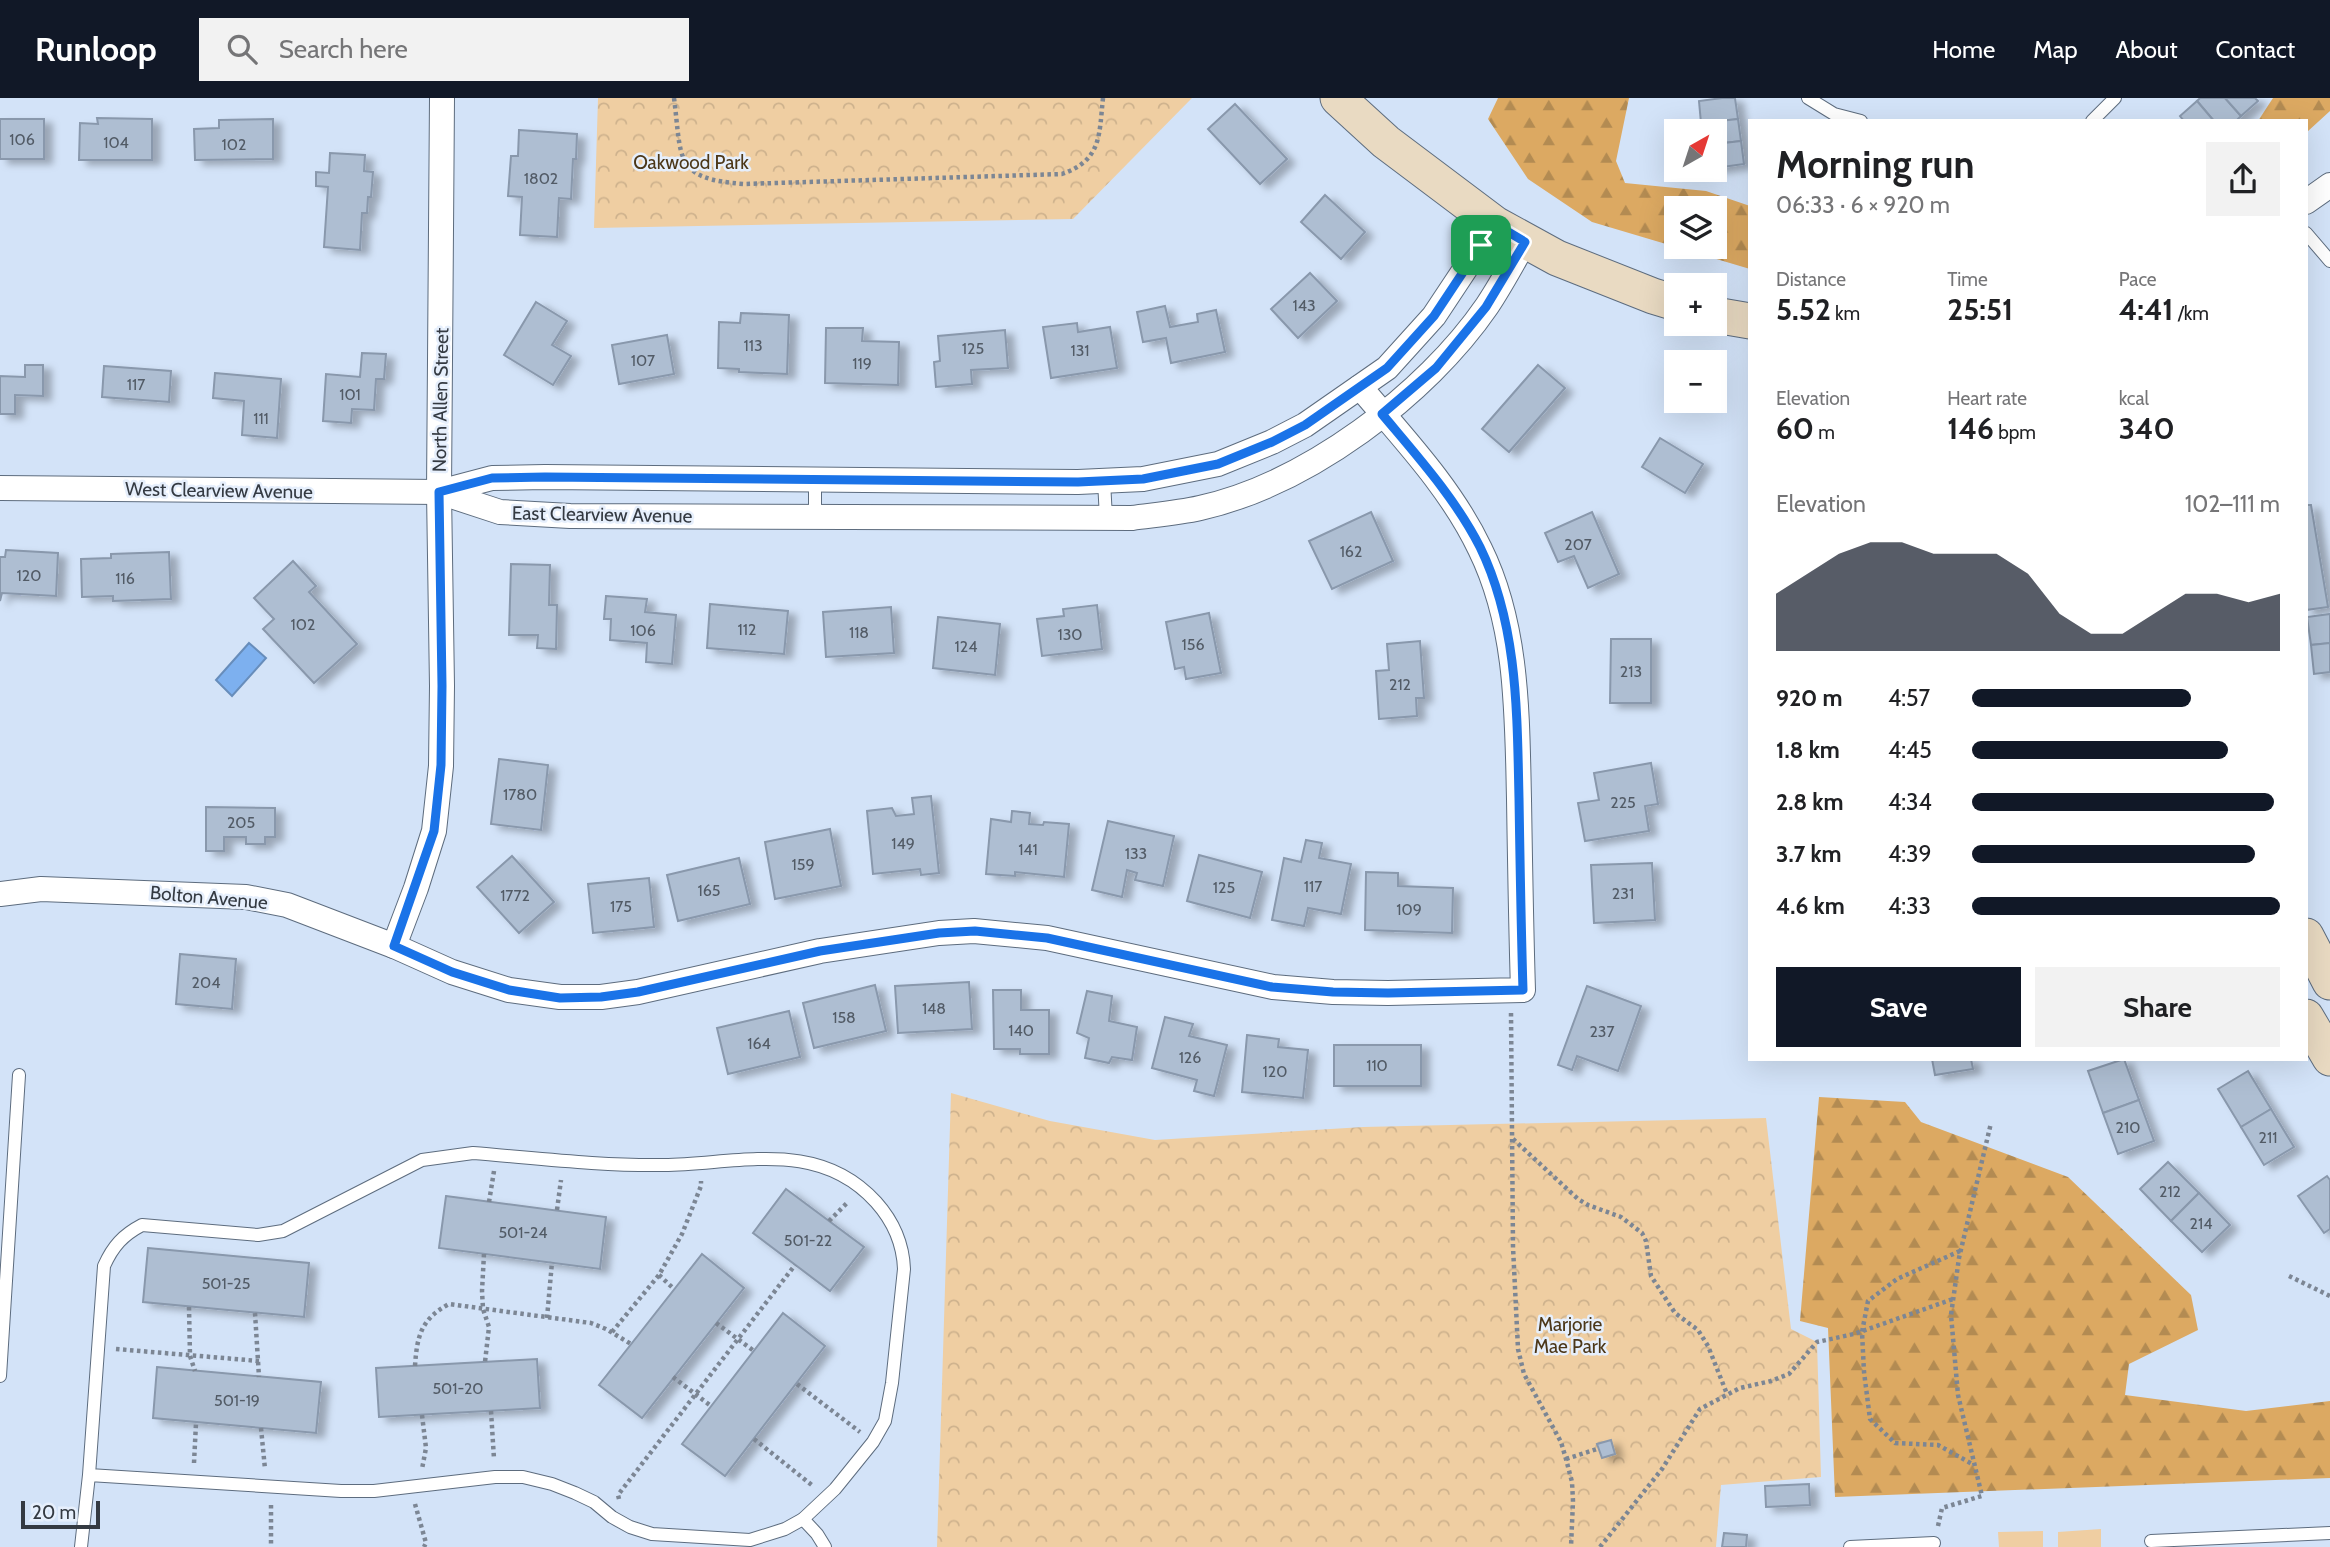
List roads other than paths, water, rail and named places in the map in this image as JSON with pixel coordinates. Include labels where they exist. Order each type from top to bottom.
[{"type":"street","name":"North Allen Street","points":[[394,946],[434,831],[441,765],[439,492],[442,98]]},
{"type":"street","points":[[1338,98],[1386,142],[1495,224],[1557,258],[1664,299]]},
{"type":"street","points":[[2308,201],[2330,185]]},
{"type":"street","name":"East Clearview Avenue","points":[[439,492],[492,478],[1104,481],[1143,479],[1218,464],[1305,425],[1387,368],[1434,316],[1495,224]]},
{"type":"street","name":"East Clearview Avenue","points":[[439,492],[500,512],[570,516],[1132,518],[1201,508],[1252,492],[1315,463],[1382,414],[1436,368],[1486,307],[1525,242]]},
{"type":"street","points":[[1727,317],[1748,321]]},
{"type":"street","points":[[1360,387],[1382,414]]},
{"type":"street","name":"Bolton Avenue","points":[[0,894],[41,889],[246,897],[287,905],[394,946],[452,972],[509,990],[560,998],[601,997],[638,992],[820,951],[939,933],[975,931],[1047,938],[1272,987],[1333,992],[1516,998],[1517,718],[1513,659],[1507,629],[1493,578],[1464,518],[1438,481],[1382,414]]},
{"type":"street","name":"West Clearview Avenue","points":[[0,488],[439,492]]},
{"type":"street","points":[[2308,940],[2330,982]]},
{"type":"street","points":[[2308,1020],[2330,1058]]},
{"type":"lane","points":[[1808,98],[1834,114],[1853,119]]},
{"type":"lane","points":[[2094,119],[2115,98]]},
{"type":"lane","points":[[2308,235],[2330,261]]},
{"type":"lane","points":[[815,479],[815,516]]},
{"type":"lane","points":[[1104,481],[1106,518]]},
{"type":"lane","points":[[0,1376],[4,1240],[19,1075]]},
{"type":"lane","points":[[81,1547],[104,1266],[113,1247],[127,1233],[142,1225],[258,1235],[283,1231],[422,1160],[472,1153],[664,1165],[759,1158],[813,1163],[850,1179],[885,1212],[900,1239],[903,1252],[902,1282],[886,1421],[873,1442],[827,1497],[803,1519],[785,1529],[750,1540],[652,1534],[612,1517],[594,1502],[552,1484],[523,1477],[495,1477],[374,1491],[89,1475]]},
{"type":"lane","points":[[803,1519],[825,1547]]},
{"type":"lane","points":[[2151,1541],[2330,1533]]},
{"type":"lane","points":[[1850,1547],[1934,1543]]},
{"type":"water","points":[[249,643],[266,658],[232,696],[216,680]]},
{"type":"park label","name":"Oakwood Park","points":[[691,162]]},
{"type":"park label","name":"Marjorie Mae Park","points":[[1570,1335]]}]
